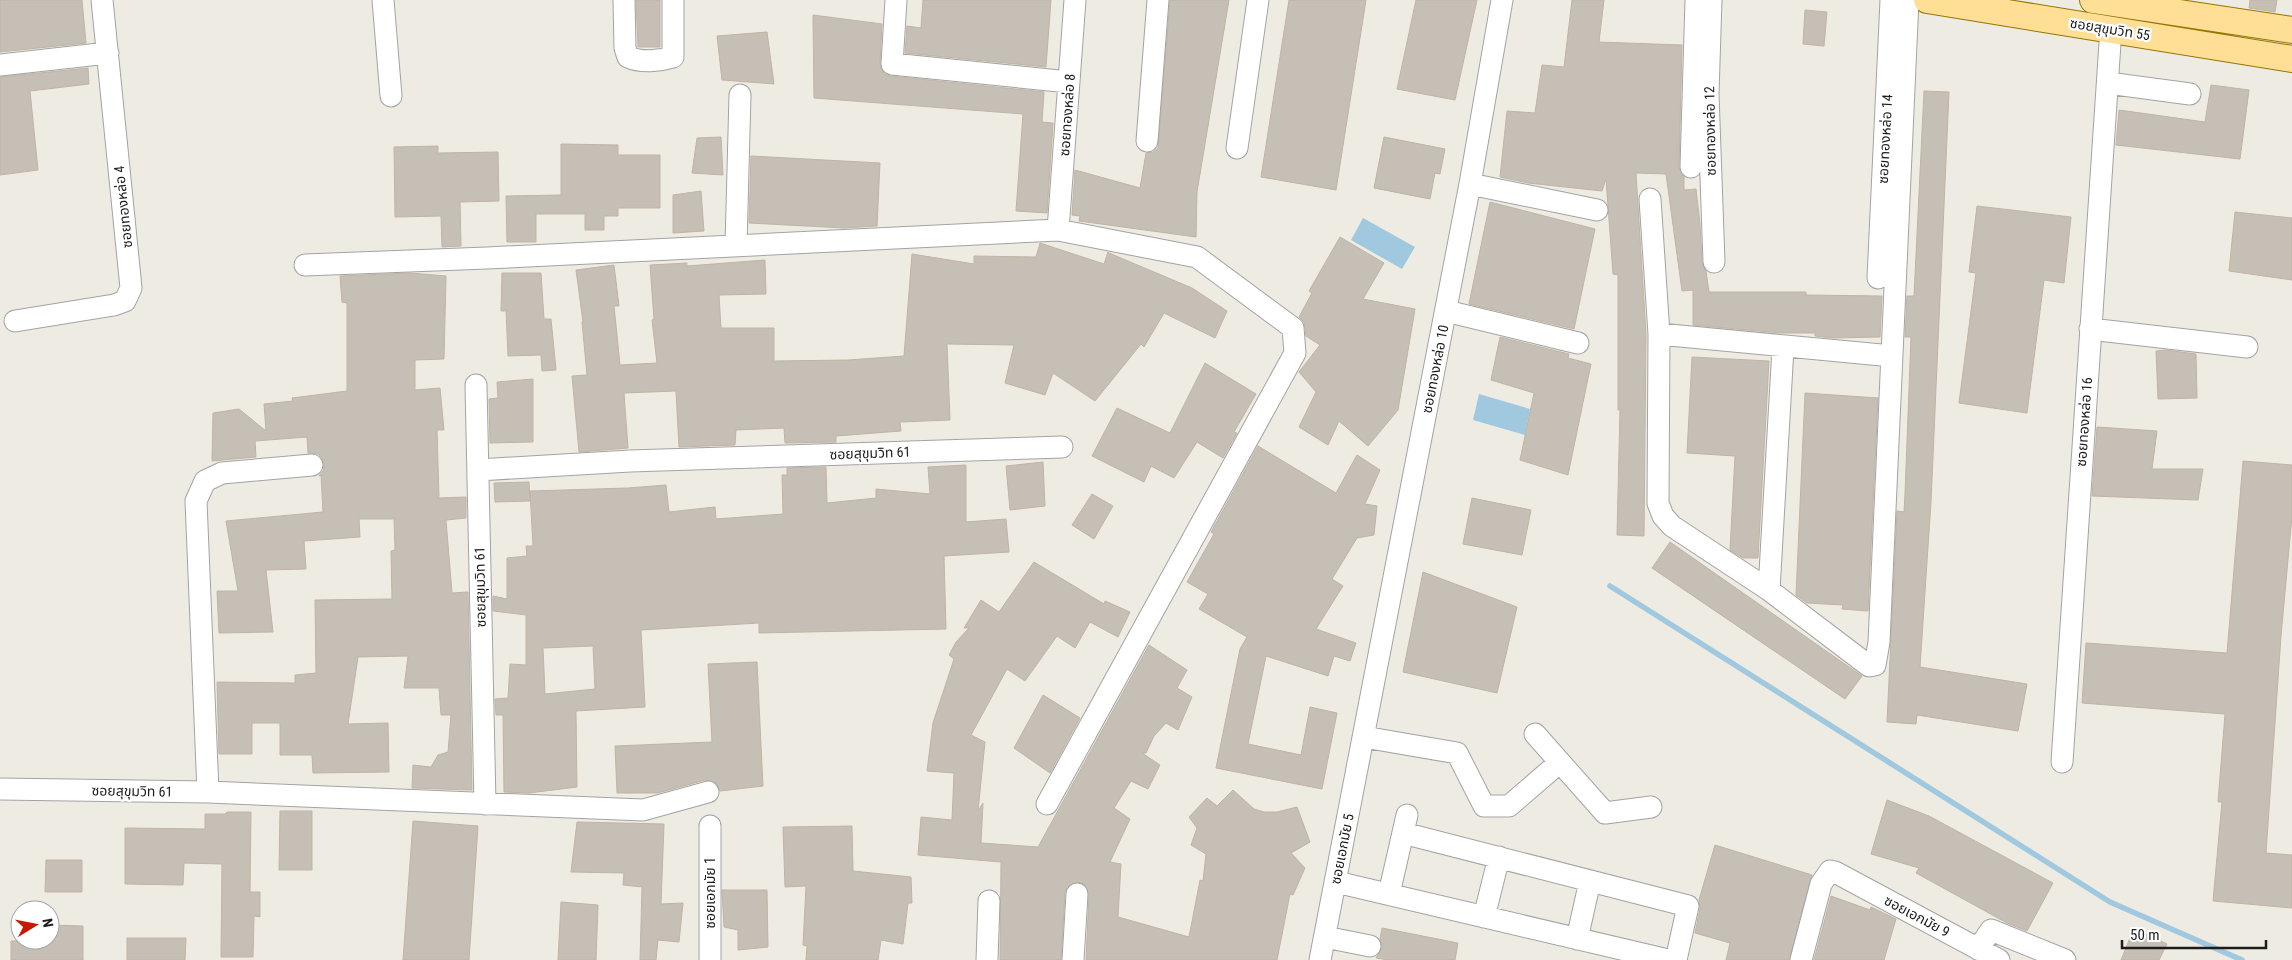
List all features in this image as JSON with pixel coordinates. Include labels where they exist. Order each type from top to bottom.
[{"type":"main road","name":"ซอยสุขุมวิท 55","points":[[1927,0],[2064,11],[2111,28],[2292,59]]},
{"type":"main road","name":"ซอยสุขุมวิท 55","points":[[2104,2],[2292,30]]},
{"type":"main road","points":[[2104,2],[2111,28]]},
{"type":"street","name":"ซอยทองหล่อ 4","points":[[15,321],[114,305],[125,301],[131,288],[102,0]]},
{"type":"street","points":[[383,0],[391,96]]},
{"type":"street","points":[[624,0],[625,48],[628,57],[635,60],[666,59],[674,56],[673,0]]},
{"type":"street","points":[[896,0],[892,64],[1069,82]]},
{"type":"street","name":"ซอยทองหล่อ 8","points":[[1058,230],[1075,0]]},
{"type":"street","points":[[1147,141],[1158,0]]},
{"type":"street","points":[[1237,148],[1258,0]]},
{"type":"street","name":"ซอยทองหล่อ 10","points":[[1364,738],[1470,184],[1502,0]]},
{"type":"street","points":[[1691,167],[1696,0]]},
{"type":"street","name":"ซอยทองหล่อ 12","points":[[1711,0],[1708,94],[1714,262]]},
{"type":"street","name":"ซอยทองหล่อ 14","points":[[1878,278],[1891,0]]},
{"type":"street","points":[[1650,199],[1658,334],[1658,503],[1660,510],[1672,526],[1769,590],[1869,666],[1875,665],[1879,642],[1908,0]]},
{"type":"street","name":"ซอยทองหล่อ 16","points":[[2062,762],[2111,28]]},
{"type":"street","points":[[0,66],[108,53]]},
{"type":"street","points":[[2108,83],[2190,94]]},
{"type":"street","points":[[736,245],[740,96]]},
{"type":"street","points":[[1470,184],[1596,210]]},
{"type":"street","points":[[305,265],[1058,230],[1196,257],[1293,328],[1295,353],[1047,804]]},
{"type":"street","points":[[1446,311],[1578,343]]},
{"type":"street","points":[[2090,329],[2247,347]]},
{"type":"street","points":[[1658,334],[1783,348],[1892,356]]},
{"type":"street","points":[[1769,590],[1783,348]]},
{"type":"street","points":[[476,385],[478,470]]},
{"type":"street","name":"ซอยสุขุมวิท 61","points":[[0,789],[208,792],[485,804],[478,470],[630,461],[1062,447]]},
{"type":"street","points":[[208,792],[196,501],[204,481],[222,473],[312,466]]},
{"type":"street","points":[[1535,734],[1604,812],[1651,808]]},
{"type":"street","points":[[1364,738],[1457,753],[1484,806],[1509,806],[1560,762]]},
{"type":"street","name":"ซอยเอกมัย 5","points":[[1320,960],[1364,738]]},
{"type":"street","points":[[485,804],[643,810],[708,792]]},
{"type":"street","points":[[1389,894],[1405,824],[1499,857],[1688,906],[1676,960]]},
{"type":"street","name":"ซอยเอกมัย 1","points":[[710,826],[710,960]]},
{"type":"street","points":[[1484,917],[1499,857]]},
{"type":"street","name":"ซอยเอกมัย 9","points":[[1800,960],[1821,884],[1825,875],[1830,871],[1999,960]]},
{"type":"street","points":[[1577,939],[1590,881]]},
{"type":"street","points":[[1336,882],[1668,960]]},
{"type":"street","points":[[1073,960],[1077,894]]},
{"type":"street","points":[[987,960],[989,902]]},
{"type":"street","points":[[1978,949],[1991,930],[2066,960]]},
{"type":"street","points":[[1325,937],[1370,946]]},
{"type":"water","points":[[1363,218],[1415,247],[1402,269],[1351,240]]},
{"type":"water","points":[[1479,394],[1530,409],[1525,435],[1473,420]]},
{"type":"building","points":[[0,0],[82,0],[86,43],[0,52]]},
{"type":"building","points":[[636,0],[660,0],[660,47],[638,47]]},
{"type":"building","points":[[923,0],[1051,0],[1046,67],[905,53],[907,26],[921,28]]},
{"type":"building","points":[[1170,0],[1229,0],[1197,192],[1196,237],[1079,221],[1080,216],[1072,215],[1075,170],[1140,188],[1146,153],[1153,152],[1158,148]]},
{"type":"building","points":[[1289,0],[1366,0],[1336,190],[1261,177]]},
{"type":"building","points":[[1416,0],[1477,0],[1455,100],[1397,89]]},
{"type":"building","points":[[1572,0],[1604,0],[1599,42],[1682,45],[1679,167],[1684,177],[1684,190],[1696,189],[1702,262],[1706,271],[1709,292],[1806,292],[1806,295],[1882,296],[1880,337],[1832,338],[1815,336],[1815,333],[1782,333],[1693,325],[1693,290],[1682,291],[1666,174],[1636,173],[1646,334],[1644,536],[1617,535],[1620,410],[1618,410],[1618,275],[1613,274],[1606,179],[1602,191],[1528,183],[1500,177],[1507,111],[1535,113],[1542,65],[1564,67]]},
{"type":"building","points":[[2250,0],[2277,0],[2275,12],[2249,8]]},
{"type":"building","points":[[1805,10],[1827,12],[1824,46],[1803,44]]},
{"type":"building","points":[[813,15],[882,24],[880,64],[884,74],[890,76],[1044,92],[1042,122],[1053,123],[1047,213],[1016,211],[1023,114],[814,98]]},
{"type":"building","points":[[767,32],[774,84],[722,80],[717,36]]},
{"type":"building","points":[[88,68],[89,84],[30,91],[38,170],[0,175],[0,77]]},
{"type":"building","points":[[2211,85],[2249,90],[2240,159],[2116,145],[2119,110],[2205,122]]},
{"type":"building","points":[[1924,91],[1949,92],[1931,502],[1920,667],[2027,684],[2018,731],[1917,715],[1916,724],[1887,722],[1897,511],[1904,512],[1905,494],[1911,337],[1905,337],[1907,296],[1914,296]]},
{"type":"building","points":[[721,137],[723,175],[692,173],[697,138]]},
{"type":"building","points":[[1384,137],[1445,149],[1440,174],[1435,173],[1430,199],[1374,188]]},
{"type":"building","points":[[561,144],[618,145],[618,155],[660,155],[660,208],[618,208],[618,216],[604,216],[604,230],[585,230],[585,214],[536,214],[536,242],[507,242],[506,196],[561,195]]},
{"type":"building","points":[[438,146],[438,153],[498,152],[499,201],[460,202],[461,246],[442,247],[441,216],[395,217],[394,147]]},
{"type":"building","points":[[751,156],[880,163],[877,226],[844,228],[749,223]]},
{"type":"building","points":[[701,191],[704,231],[673,233],[673,195]]},
{"type":"building","points":[[1490,202],[1595,229],[1574,329],[1469,304]]},
{"type":"building","points":[[1977,206],[2071,217],[2064,283],[2044,280],[2027,413],[1959,403],[1976,273],[1969,272]]},
{"type":"building","points":[[2235,212],[2292,218],[2292,280],[2229,271]]},
{"type":"building","points":[[1340,237],[1384,263],[1363,299],[1415,309],[1398,410],[1368,446],[1339,421],[1328,445],[1299,427],[1316,392],[1299,372],[1320,345],[1306,336],[1304,322],[1299,317],[1312,293],[1309,291]]},
{"type":"building","points":[[1040,243],[1104,264],[1108,252],[1192,288],[1227,311],[1215,338],[1164,313],[1144,347],[1141,344],[1095,401],[1053,373],[1045,395],[1005,383],[1014,345],[947,344],[950,420],[900,422],[901,431],[836,436],[836,442],[785,443],[784,428],[736,430],[735,445],[679,447],[676,391],[624,393],[628,448],[579,452],[572,376],[587,375],[583,322],[576,270],[614,265],[619,306],[614,306],[620,365],[657,363],[652,320],[654,319],[650,265],[687,263],[687,266],[765,260],[766,294],[719,295],[721,328],[774,328],[774,361],[848,360],[904,356],[912,254],[974,264],[974,256],[1036,257]]},
{"type":"building","points":[[410,273],[446,276],[444,359],[415,360],[415,390],[440,388],[444,430],[437,430],[439,498],[466,497],[466,518],[446,520],[452,593],[468,592],[472,790],[412,788],[413,765],[431,767],[438,755],[448,752],[451,715],[441,715],[439,688],[404,688],[408,656],[358,657],[348,724],[388,723],[389,772],[313,773],[312,755],[280,755],[280,723],[252,723],[252,754],[219,754],[217,682],[295,683],[295,675],[316,673],[315,600],[392,599],[391,551],[395,550],[394,519],[359,519],[360,537],[304,541],[306,569],[266,570],[273,632],[219,633],[217,591],[238,591],[226,521],[323,512],[321,475],[319,476],[323,471],[324,464],[318,454],[308,453],[307,437],[255,441],[256,457],[212,461],[213,413],[239,409],[266,431],[264,404],[293,401],[292,398],[347,391],[347,303],[342,302],[340,276]]},
{"type":"building","points":[[502,273],[541,273],[544,319],[551,319],[556,370],[542,371],[541,355],[508,356],[506,311],[501,311]]},
{"type":"building","points":[[1500,337],[1569,354],[1568,358],[1591,364],[1568,475],[1520,460],[1534,393],[1491,380]]},
{"type":"building","points":[[2166,350],[2196,354],[2197,398],[2158,399],[2156,351]]},
{"type":"building","points":[[1692,357],[1769,361],[1758,558],[1743,558],[1730,550],[1735,456],[1687,453]]},
{"type":"building","points":[[1205,363],[1256,394],[1234,432],[1237,433],[1223,458],[1197,442],[1174,478],[1151,466],[1144,482],[1092,456],[1117,408],[1170,433]]},
{"type":"building","points":[[533,379],[533,442],[490,443],[489,399],[498,398],[497,382]]},
{"type":"building","points":[[1805,393],[1878,398],[1868,611],[1842,609],[1843,605],[1807,603],[1796,595]]},
{"type":"building","points":[[2097,427],[2157,431],[2152,469],[2203,469],[2198,500],[2092,496]]},
{"type":"building","points":[[1258,446],[1336,493],[1357,455],[1380,470],[1365,504],[1377,506],[1374,535],[1357,538],[1332,579],[1343,586],[1316,629],[1356,643],[1350,661],[1334,656],[1328,676],[1266,656],[1248,744],[1301,755],[1310,707],[1337,713],[1322,789],[1216,768],[1240,649],[1247,637],[1199,609],[1208,594],[1187,582],[1214,534],[1211,532]]},
{"type":"building","points":[[2243,461],[2292,465],[2292,516],[2281,636],[2266,853],[2292,855],[2292,908],[2213,901],[2222,802],[2218,802],[2225,714],[2082,703],[2086,643],[2227,653]]},
{"type":"building","points":[[1043,462],[1045,506],[1010,510],[1006,466]]},
{"type":"building","points":[[966,465],[966,522],[1006,519],[1009,552],[944,556],[946,629],[759,633],[759,623],[641,630],[645,707],[576,711],[577,787],[529,793],[504,792],[503,715],[496,715],[495,699],[508,698],[510,664],[526,665],[526,615],[493,611],[493,596],[507,599],[507,558],[527,556],[526,546],[533,546],[530,491],[666,485],[669,512],[715,507],[716,519],[783,514],[782,475],[787,475],[787,468],[826,467],[827,503],[876,498],[876,489],[930,494],[928,467]],"holes":[[[593,646],[595,689],[545,694],[543,648]]]},
{"type":"building","points":[[529,482],[530,501],[495,502],[494,483]]},
{"type":"building","points":[[1092,494],[1113,506],[1094,539],[1072,525]]},
{"type":"building","points":[[1472,498],[1531,510],[1522,555],[1463,544]]},
{"type":"building","points":[[1670,542],[1862,676],[1845,699],[1652,568]]},
{"type":"building","points":[[1034,562],[1104,604],[1105,601],[1130,612],[1118,637],[1090,622],[1075,648],[1057,636],[1025,681],[1007,669],[971,735],[985,742],[978,811],[983,803],[981,843],[1038,847],[1149,645],[1187,670],[1177,688],[1192,697],[1178,730],[1166,723],[1154,736],[1146,753],[1142,753],[1160,765],[1148,789],[1131,781],[1114,808],[1130,819],[1110,862],[1121,864],[1118,917],[1189,937],[1200,880],[1203,881],[1206,854],[1191,845],[1197,828],[1189,817],[1207,798],[1217,806],[1233,790],[1254,809],[1264,812],[1277,812],[1297,807],[1310,842],[1291,853],[1305,868],[1293,895],[1290,894],[1277,960],[1086,960],[1089,894],[1084,884],[1077,882],[1067,887],[1065,893],[1061,960],[1000,960],[1001,862],[918,855],[921,817],[952,820],[954,773],[927,771],[933,723],[954,659],[949,655],[956,642],[969,628],[964,628],[981,600],[999,612]]},
{"type":"building","points":[[1423,572],[1517,607],[1497,693],[1403,672]]},
{"type":"building","points":[[757,662],[763,786],[720,791],[716,783],[705,780],[658,793],[617,793],[615,746],[712,742],[708,664]]},
{"type":"building","points":[[1043,695],[1080,718],[1050,773],[1014,748]]},
{"type":"building","points":[[1887,800],[1929,816],[2053,883],[2027,931],[2007,923],[1916,873],[1919,868],[1871,854]]},
{"type":"building","points":[[280,811],[312,811],[312,870],[279,870]]},
{"type":"building","points":[[227,812],[251,812],[250,892],[260,892],[260,917],[254,916],[253,957],[221,957],[222,864],[184,863],[183,885],[125,884],[125,828],[205,829],[205,814],[225,814]]},
{"type":"building","points":[[413,821],[478,826],[469,960],[403,960]]},
{"type":"building","points":[[577,822],[664,824],[661,904],[683,903],[679,942],[658,940],[656,960],[640,960],[642,887],[623,885],[624,873],[571,872]]},
{"type":"building","points":[[852,826],[853,871],[911,877],[912,903],[908,903],[903,944],[881,940],[878,960],[806,960],[807,946],[803,945],[806,886],[785,887],[783,827]]},
{"type":"building","points":[[1715,845],[1812,875],[1789,960],[1726,960],[1730,943],[1695,933],[1700,909],[1699,900]]},
{"type":"building","points":[[46,860],[82,860],[82,892],[45,892]]},
{"type":"building","points":[[722,890],[767,890],[768,947],[738,950],[738,930],[724,927]]},
{"type":"building","points":[[1831,896],[1870,910],[1871,907],[1896,919],[1884,960],[1814,960]]},
{"type":"building","points":[[561,902],[598,905],[596,960],[558,960]]},
{"type":"building","points":[[60,925],[83,926],[83,960],[11,960],[11,950],[60,950]]},
{"type":"building","points":[[1382,928],[1458,943],[1455,960],[1388,960],[1376,958],[1382,948],[1380,939]]},
{"type":"building","points":[[2134,928],[2167,944],[2159,960],[2121,960]]},
{"type":"building","points":[[127,938],[186,938],[185,960],[127,960]]},
{"type":"waterway","points":[[1610,586],[2110,902],[2242,960]]}]
